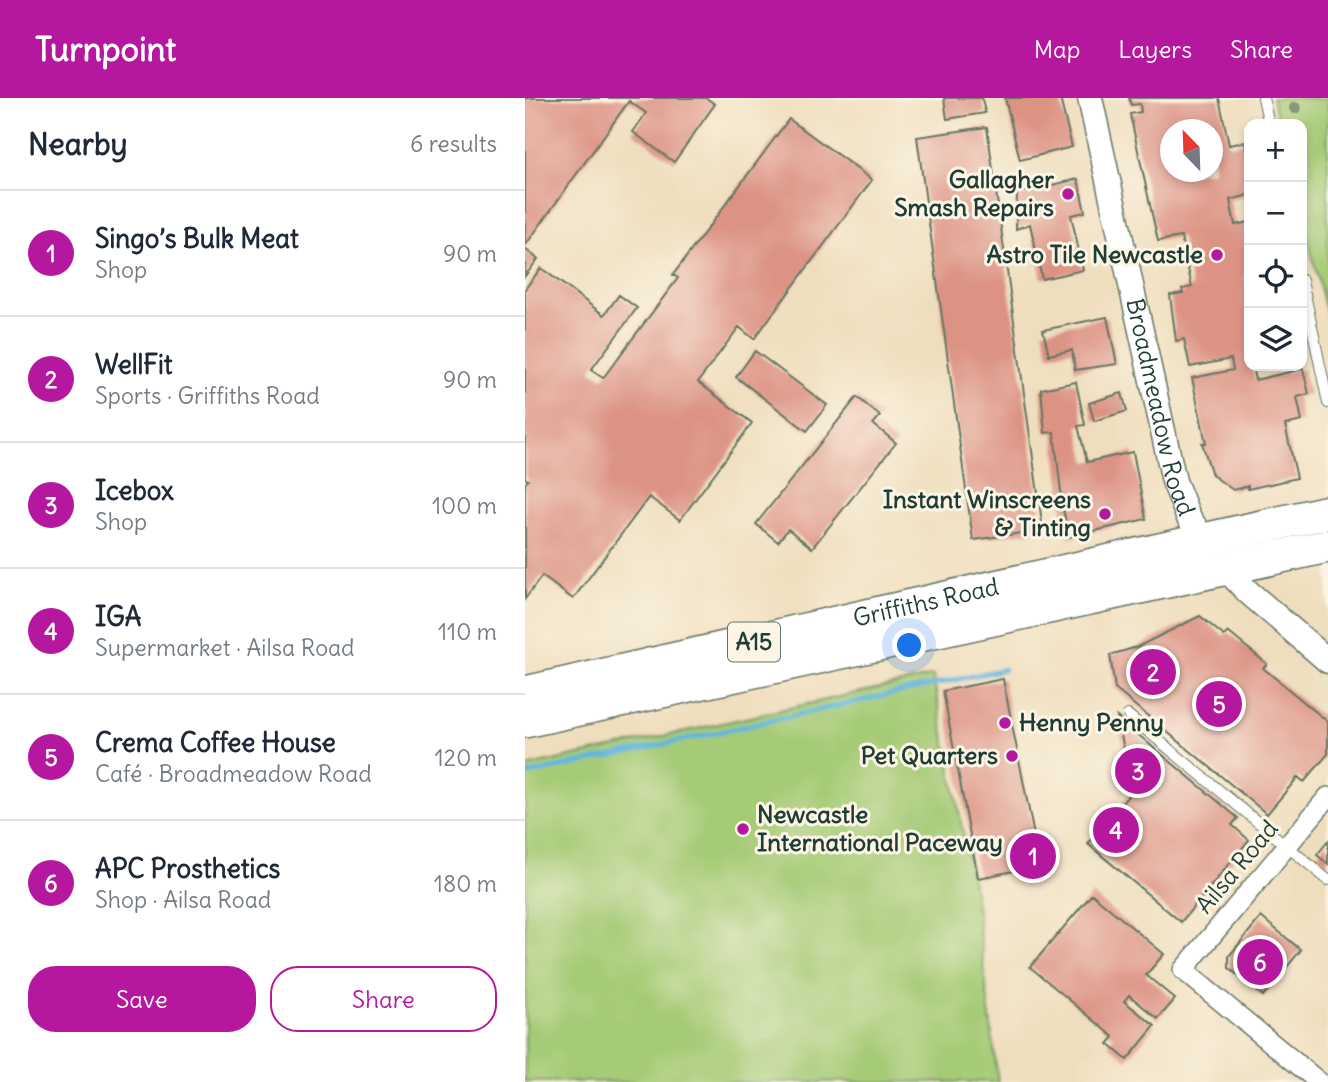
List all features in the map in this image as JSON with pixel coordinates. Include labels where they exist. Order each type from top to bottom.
[{"type":"highway","name":"Griffiths Road","points":[[525,693],[1328,512]]},
{"type":"highway","name":"Broadmeadow Road","points":[[1204,541],[1226,569]]},
{"type":"highway","name":"Griffiths Road","points":[[525,721],[1328,546]]},
{"type":"street","name":"Broadmeadow Road","points":[[1090,98],[1174,481],[1188,516],[1204,541]]},
{"type":"street","name":"Broadmeadow Road","points":[[1226,569],[1247,591],[1328,661]]},
{"type":"street","name":"Ailsa Road","points":[[1319,1082],[1183,970],[1328,797]]},
{"type":"lane","points":[[1263,98],[1268,119]]},
{"type":"lane","points":[[1307,304],[1328,403]]},
{"type":"lane","points":[[1128,715],[1328,880]]},
{"type":"green space","points":[[1272,98],[1328,98],[1328,319],[1307,235],[1307,119],[1278,119]]},
{"type":"green space","name":"Newcastle International Paceway","points":[[933,676],[974,890],[998,1082],[525,1082],[525,767]]},
{"type":"building","points":[[525,98],[706,98],[715,104],[674,162],[633,132],[646,113],[629,101],[525,246]]},
{"type":"building","points":[[944,98],[982,98],[985,113],[947,119]]},
{"type":"building","points":[[1005,98],[1060,98],[1072,147],[1020,160]]},
{"type":"building","points":[[1129,98],[1219,98],[1229,145],[1244,142],[1244,196],[1230,200],[1235,225],[1244,223],[1244,371],[1253,371],[1255,380],[1303,371],[1309,394],[1297,397],[1302,421],[1285,425],[1297,478],[1233,490],[1212,475],[1202,443],[1206,443],[1192,378],[1233,370],[1231,359],[1190,367],[1184,339],[1176,341],[1170,295],[1183,293],[1182,289],[1192,287],[1181,237],[1158,241],[1130,114],[1141,112],[1140,104],[1131,105]]},
{"type":"building","points":[[789,119],[872,180],[754,339],[739,327],[698,382],[752,423],[680,520],[649,497],[573,599],[542,576],[525,599],[525,484],[528,480],[525,478],[525,289],[541,268],[604,315],[619,295],[637,308],[591,370],[603,378],[678,278],[673,275]]},
{"type":"building","points":[[987,127],[1043,530],[973,540],[917,137]]},
{"type":"building","points":[[1078,179],[1085,212],[1071,215],[1083,270],[1042,279],[1030,224],[1016,229],[1017,193]]},
{"type":"building","points":[[525,249],[538,259],[525,276]]},
{"type":"building","points":[[1107,317],[1117,364],[1075,370],[1072,350],[1049,355],[1043,330]]},
{"type":"building","points":[[755,351],[827,405],[807,431],[736,377]]},
{"type":"building","points":[[1076,382],[1085,425],[1078,426],[1087,462],[1133,452],[1146,519],[1069,537],[1054,432],[1045,433],[1041,389]]},
{"type":"building","points":[[1122,393],[1127,411],[1094,421],[1089,403]]},
{"type":"building","points":[[857,397],[880,416],[873,424],[896,443],[812,548],[788,529],[778,542],[756,524]]},
{"type":"building","points":[[1200,616],[1224,636],[1228,632],[1267,664],[1263,668],[1328,722],[1328,754],[1304,782],[1298,777],[1267,814],[1115,689],[1110,655],[1137,647]]},
{"type":"building","points":[[1003,679],[1040,866],[978,878],[943,691]]},
{"type":"building","points":[[1117,717],[1238,818],[1232,825],[1249,840],[1181,922],[1088,844],[1133,790]]},
{"type":"building","points":[[1328,841],[1328,864],[1317,855]]},
{"type":"building","points":[[1092,894],[1164,954],[1146,975],[1175,999],[1158,1019],[1129,995],[1124,1001],[1155,1026],[1127,1060],[1108,1044],[1114,1037],[1030,967]]},
{"type":"building","points":[[1261,917],[1301,950],[1263,996],[1229,968],[1229,956]]},
{"type":"waterway","points":[[525,775],[1004,669]]},
{"type":"place","name":"Gallagher Smash Repairs","points":[[1068,194]]},
{"type":"place","name":"Astro Tile Newcastle","points":[[1217,255]]},
{"type":"place","name":"Instant Winscreens & Tinting","points":[[1105,514]]},
{"type":"place","name":"WellFit","points":[[1153,672]]},
{"type":"place","name":"Crema Coffee House","points":[[1219,704]]},
{"type":"place","name":"Henny Penny","points":[[1005,723]]},
{"type":"place","name":"Pet Quarters","points":[[1012,756]]},
{"type":"place","name":"Icebox","points":[[1138,771]]},
{"type":"place","name":"Newcastle International Paceway","points":[[743,829]]},
{"type":"place","name":"IGA","points":[[1116,830]]},
{"type":"place","name":"Singo’s Bulk Meat","points":[[1033,856]]},
{"type":"place","name":"APC Prosthetics","points":[[1260,962]]}]
